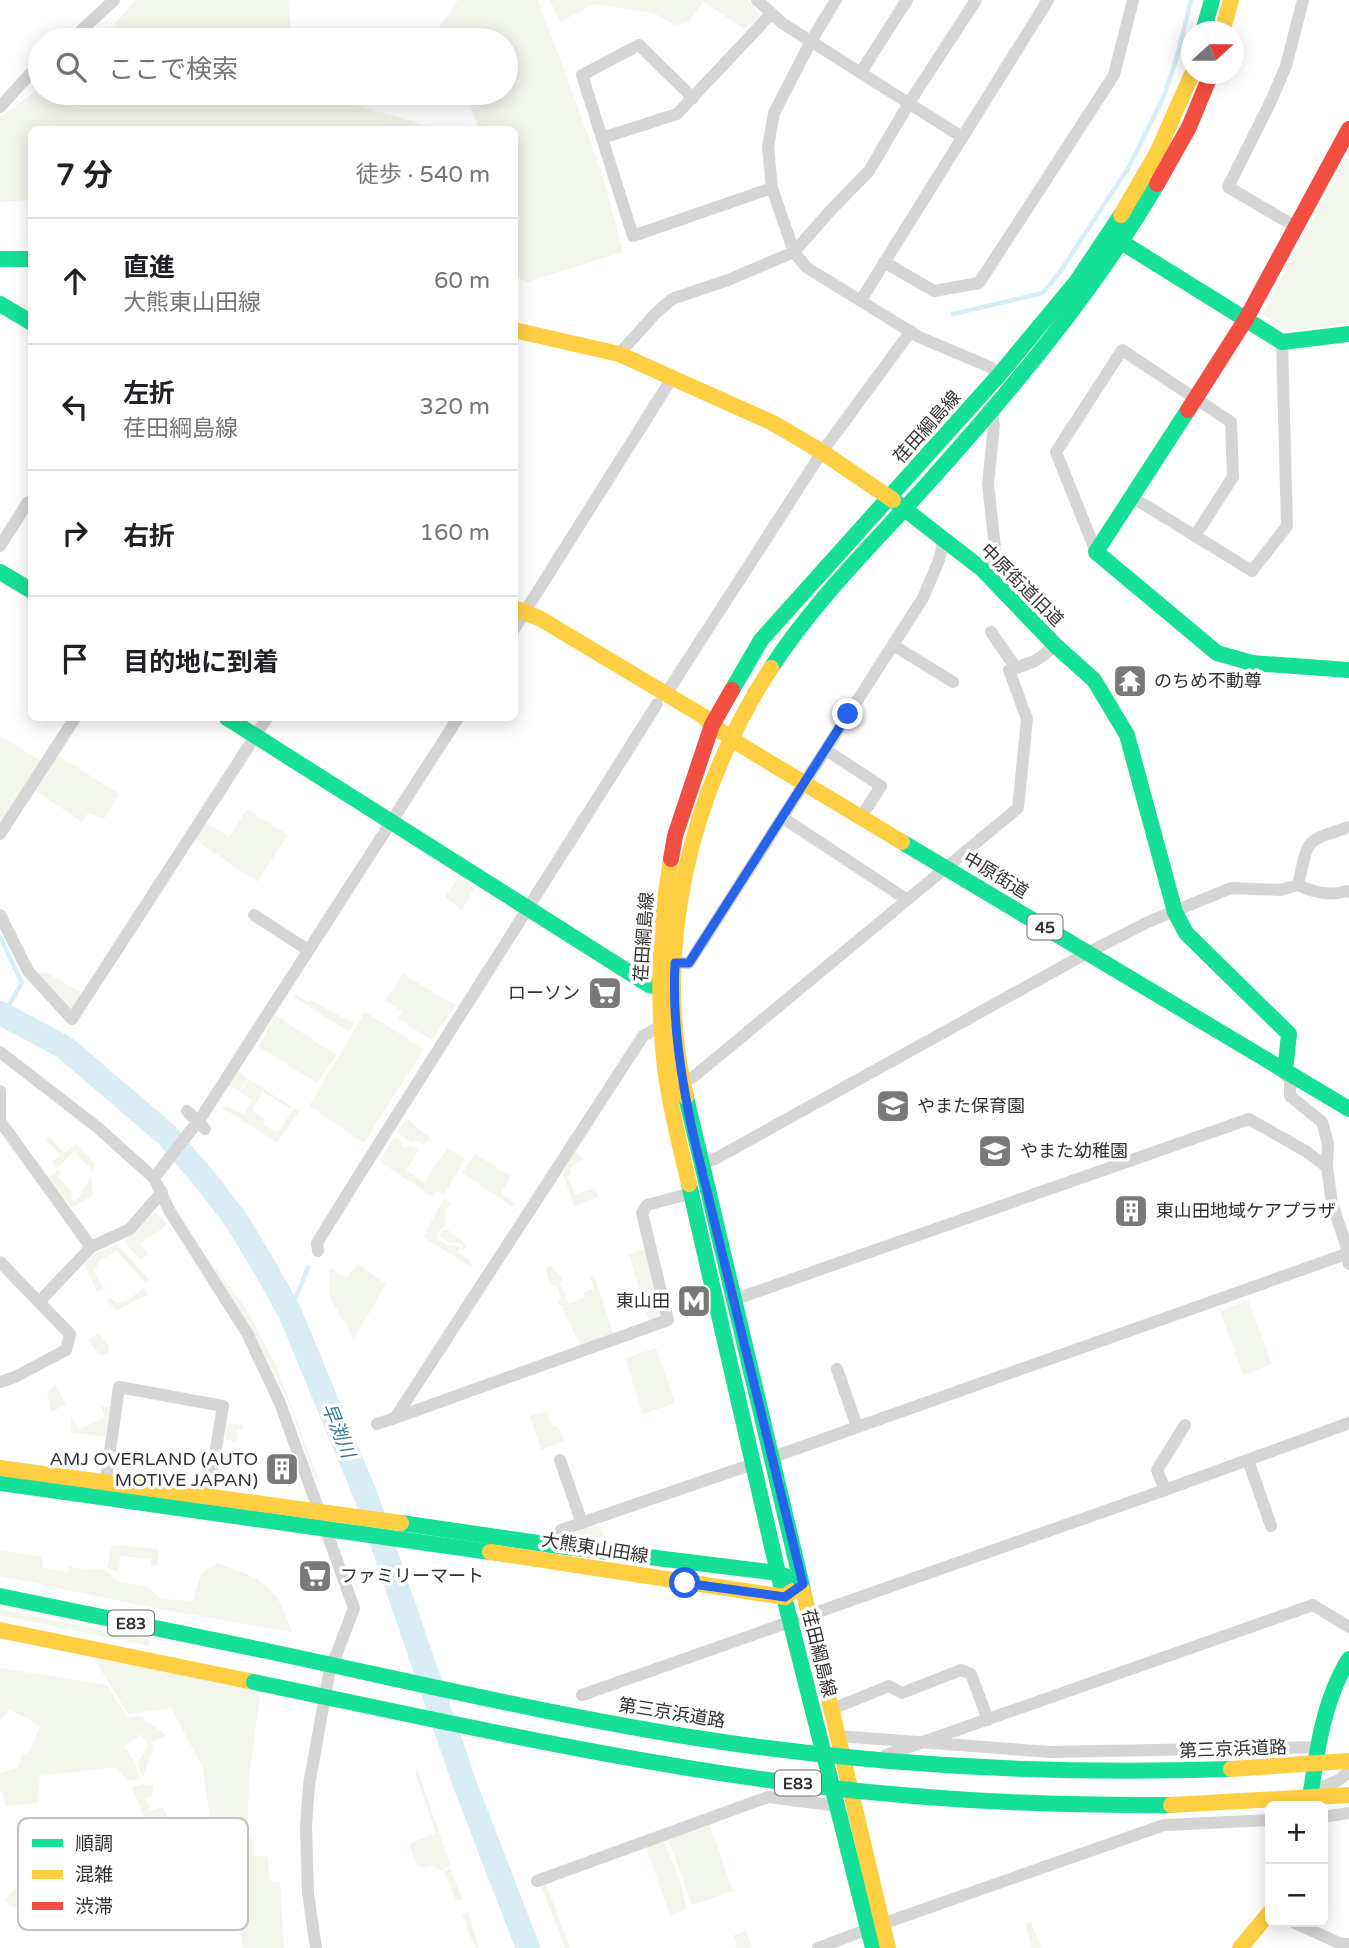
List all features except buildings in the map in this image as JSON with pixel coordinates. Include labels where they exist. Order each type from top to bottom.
[{"type":"main road","points":[[1206,21],[1212,0]]},
{"type":"main road","points":[[1225,21],[1231,0]]},
{"type":"main road","name":"荏田綱島線","points":[[873,1948],[875,1927],[845,1767],[773,1457],[700,1164],[666,990],[662,914],[675,836],[710,730],[761,640],[999,375],[1077,281],[1112,230],[1157,153],[1188,84]]},
{"type":"main road","name":"荏田綱島線","points":[[888,1948],[875,1927],[838,1806],[778,1573],[671,1107],[661,1026],[666,990],[675,963],[682,894],[690,855],[713,782],[731,739],[747,707],[790,639],[1069,319],[1123,243],[1172,160],[1206,84]]},
{"type":"main road","points":[[1349,129],[1246,319],[1096,552],[1217,653],[1252,663],[1349,670]]},
{"type":"main road","points":[[1123,243],[1282,342],[1349,334]]},
{"type":"main road","points":[[0,259],[28,259]]},
{"type":"main road","points":[[0,304],[28,321]]},
{"type":"main road","name":"中原街道旧道","points":[[518,331],[619,354],[773,423],[890,498],[983,570],[1056,646],[1094,680],[1127,735],[1175,912],[1186,933],[1289,1034],[1285,1071]]},
{"type":"main road","points":[[0,572],[28,590]]},
{"type":"main road","name":"中原街道","points":[[519,611],[534,629],[662,699],[703,716],[710,730],[731,739],[1349,1109]]},
{"type":"main road","points":[[232,721],[648,984],[666,990]]},
{"type":"main road","points":[[0,1468],[104,1490],[326,1530]]},
{"type":"main road","points":[[0,1483],[208,1496],[318,1511]]},
{"type":"main road","name":"大熊東山田線","points":[[318,1511],[559,1546],[778,1573],[803,1584]]},
{"type":"main road","name":"大熊東山田線","points":[[326,1530],[567,1562],[785,1597]]},
{"type":"main road","points":[[785,1597],[803,1584]]},
{"type":"main road","name":"第三京浜道路","points":[[0,1596],[612,1724],[839,1755],[1007,1770],[1135,1772],[1296,1766],[1349,1761]]},
{"type":"main road","name":"E83","points":[[0,1630],[612,1754],[730,1774],[839,1788],[988,1801],[1131,1805],[1293,1801],[1349,1796]]},
{"type":"main road","points":[[1310,1799],[1319,1747],[1336,1685],[1349,1659]]},
{"type":"main road","points":[[1240,1948],[1265,1918]]},
{"type":"street","points":[[84,28],[114,0]]},
{"type":"street","points":[[757,0],[811,41],[962,137]]},
{"type":"street","points":[[836,0],[811,41],[774,113],[768,147],[772,188],[794,252],[806,267],[919,337],[990,367],[999,375]]},
{"type":"street","points":[[861,72],[907,0]]},
{"type":"street","points":[[619,354],[672,299],[728,280],[794,252],[869,171],[909,103],[976,0]]},
{"type":"street","points":[[861,300],[1048,0]]},
{"type":"street","points":[[884,262],[934,291],[979,284],[1114,75],[1133,0]]},
{"type":"street","points":[[1296,227],[1228,187],[1286,66],[1303,0]]},
{"type":"street","points":[[602,138],[677,114],[771,13]]},
{"type":"street","points":[[693,98],[639,45],[582,75],[633,236],[772,188]]},
{"type":"street","points":[[0,107],[28,76]]},
{"type":"street","points":[[318,1251],[317,1244],[662,699],[822,452],[911,331]]},
{"type":"street","points":[[1132,496],[1252,571],[1287,526],[1282,342]]},
{"type":"street","points":[[1096,552],[1056,452],[1122,350],[1231,422],[1234,477],[1195,536]]},
{"type":"street","points":[[519,611],[672,377]]},
{"type":"street","points":[[983,570],[993,559],[995,548],[988,484],[994,425],[991,410]]},
{"type":"street","points":[[0,546],[28,504]]},
{"type":"street","points":[[675,963],[689,963],[923,598],[939,560],[944,539]]},
{"type":"street","points":[[991,632],[1016,668]]},
{"type":"street","points":[[893,645],[953,682]]},
{"type":"street","points":[[682,1079],[692,1077],[1018,808],[1027,719],[1009,670],[1035,661],[1056,646]]},
{"type":"street","points":[[0,834],[73,721]]},
{"type":"street","points":[[0,915],[29,971],[72,1019],[265,721]]},
{"type":"street","points":[[154,1178],[199,1125],[456,721]]},
{"type":"street","points":[[826,750],[881,786],[862,817]]},
{"type":"street","points":[[783,818],[906,899]]},
{"type":"street","points":[[1298,885],[1307,846],[1316,838],[1349,827]]},
{"type":"street","points":[[700,1164],[727,1152],[1087,953],[1231,888],[1280,890],[1298,885],[1312,892],[1349,892]]},
{"type":"street","points":[[254,915],[308,950]]},
{"type":"street","points":[[395,1418],[643,1036],[661,1026]]},
{"type":"street","points":[[0,1052],[97,1127],[154,1178],[169,1210],[247,1333],[294,1436],[354,1608],[329,1674],[309,1785],[306,1827],[307,1894],[316,1948]]},
{"type":"street","points":[[773,1457],[1348,1256],[1332,1203],[1327,1167],[1328,1143],[1322,1122],[1290,1096],[1290,1082],[1285,1071]]},
{"type":"street","points":[[0,1091],[0,1121],[91,1247]]},
{"type":"street","points":[[187,1111],[199,1125]]},
{"type":"street","points":[[733,1300],[1249,1119],[1307,1152],[1327,1167]]},
{"type":"street","points":[[39,1302],[91,1247],[130,1229],[162,1192]]},
{"type":"street","points":[[377,1424],[668,1320],[642,1213],[647,1205],[692,1193]]},
{"type":"street","points":[[0,1262],[70,1334],[66,1350],[0,1382]]},
{"type":"street","points":[[837,1369],[857,1427]]},
{"type":"street","points":[[104,1490],[119,1387],[223,1406],[208,1496]]},
{"type":"street","points":[[582,1695],[1349,1423]]},
{"type":"street","points":[[1165,1490],[1157,1470],[1185,1425]]},
{"type":"street","points":[[559,1460],[582,1523]]},
{"type":"street","points":[[1248,1460],[1271,1526]]},
{"type":"street","points":[[559,1546],[562,1530],[753,1464]]},
{"type":"street","points":[[845,1767],[920,1744],[1313,1605],[1349,1627]]},
{"type":"street","points":[[832,1709],[889,1686],[902,1693],[961,1670],[971,1674],[988,1720]]},
{"type":"street","points":[[838,1737],[1050,1752],[1319,1747]]},
{"type":"street","points":[[1310,1799],[1349,1772]]},
{"type":"street","points":[[537,1881],[768,1797],[838,1806]]},
{"type":"street","points":[[1328,1816],[1349,1814]]},
{"type":"street","points":[[818,1948],[1164,1825],[1265,1820]]},
{"type":"street","points":[[1304,1927],[1341,1944],[1349,1944]]},
{"type":"shaded area","points":[[136,0],[288,0],[291,28],[111,28]]},
{"type":"shaded area","points":[[458,0],[538,0],[601,170],[623,252],[527,282],[518,278],[518,126],[478,126],[470,105],[518,105],[518,28],[441,28],[440,25]]},
{"type":"shaded area","points":[[550,0],[748,0],[761,15],[744,29],[704,2],[687,23],[675,25],[654,13],[594,4],[560,22]]},
{"type":"shaded area","points":[[28,97],[28,105],[355,105],[429,126],[28,126],[28,200],[0,202],[0,117]]},
{"type":"shaded area","points":[[1345,158],[1349,160],[1349,324],[1287,331],[1262,314]]},
{"type":"shaded area","points":[[0,735],[42,762],[0,828]]},
{"type":"shaded area","points":[[52,751],[119,794],[104,819],[88,813],[82,822],[30,787]]},
{"type":"shaded area","points":[[247,809],[288,835],[257,882],[190,836],[202,819],[229,837]]},
{"type":"shaded area","points":[[458,878],[475,887],[462,910],[445,897]]},
{"type":"shaded area","points":[[30,972],[47,973],[88,996],[72,1019]]},
{"type":"shaded area","points":[[403,974],[455,1005],[432,1040],[398,1019],[402,1012],[386,1000]]},
{"type":"shaded area","points":[[295,994],[354,1024],[349,1032],[294,997]]},
{"type":"shaded area","points":[[365,1012],[424,1049],[364,1143],[309,1106]]},
{"type":"shaded area","points":[[275,1015],[336,1055],[317,1083],[259,1047]]},
{"type":"shaded area","points":[[237,1071],[248,1079],[239,1091],[228,1084]]},
{"type":"shaded area","points":[[249,1079],[292,1107],[291,1109],[263,1092],[252,1110],[265,1119],[263,1125],[278,1132],[294,1108],[300,1110],[277,1143],[223,1108],[226,1106],[244,1114],[252,1100],[240,1092]]},
{"type":"shaded area","points":[[407,1119],[430,1138],[423,1145],[397,1133]]},
{"type":"shaded area","points":[[49,1137],[64,1153],[76,1143],[96,1165],[93,1170],[74,1152],[57,1168],[52,1162],[60,1155],[46,1139]]},
{"type":"shaded area","points":[[394,1137],[400,1140],[403,1147],[412,1146],[419,1150],[406,1170],[424,1182],[448,1148],[465,1160],[444,1194],[437,1191],[433,1197],[380,1162]]},
{"type":"shaded area","points":[[575,1151],[583,1159],[570,1168],[571,1174],[567,1176],[575,1194],[595,1188],[598,1197],[574,1207],[563,1173]]},
{"type":"shaded area","points":[[475,1154],[511,1176],[501,1193],[515,1204],[513,1207],[462,1173]]},
{"type":"shaded area","points":[[58,1170],[61,1172],[58,1176],[72,1193],[71,1198],[74,1201],[80,1197],[91,1178],[93,1195],[72,1208],[49,1178]]},
{"type":"shaded area","points":[[444,1199],[451,1204],[446,1209],[444,1227],[438,1232],[437,1238],[448,1245],[460,1246],[461,1249],[456,1251],[470,1260],[471,1267],[423,1237]]},
{"type":"shaded area","points":[[156,1212],[167,1225],[140,1244],[148,1254],[141,1259],[124,1239],[135,1233],[151,1214]]},
{"type":"shaded area","points":[[447,1229],[467,1245],[463,1251],[462,1244],[450,1243],[440,1237],[441,1232]]},
{"type":"shaded area","points":[[117,1244],[149,1280],[146,1284],[117,1251],[100,1260],[94,1271],[103,1288],[97,1292],[84,1263],[96,1253]]},
{"type":"shaded area","points":[[645,1249],[662,1317],[650,1324],[629,1255]]},
{"type":"shaded area","points":[[205,1254],[246,1309],[275,1363],[318,1478],[315,1480],[290,1406],[256,1338]]},
{"type":"shaded area","points":[[357,1264],[386,1284],[354,1339],[329,1296],[329,1268],[347,1277]]},
{"type":"shaded area","points":[[551,1266],[563,1279],[559,1282],[569,1304],[585,1297],[584,1293],[595,1288],[590,1277],[594,1275],[614,1335],[580,1346],[564,1306],[557,1304],[561,1298],[557,1287],[549,1283],[546,1269]]},
{"type":"shaded area","points":[[144,1288],[146,1297],[116,1311],[107,1301],[111,1298],[116,1303],[125,1302]]},
{"type":"shaded area","points":[[1248,1300],[1272,1364],[1243,1375],[1220,1311]]},
{"type":"shaded area","points":[[99,1333],[109,1346],[108,1352],[102,1356],[87,1340]]},
{"type":"shaded area","points":[[656,1348],[675,1403],[643,1414],[625,1358]]},
{"type":"shaded area","points":[[56,1385],[66,1405],[51,1412],[47,1392]]},
{"type":"shaded area","points":[[101,1406],[110,1407],[105,1437],[71,1432],[71,1418],[80,1429],[105,1418]]},
{"type":"shaded area","points":[[547,1412],[564,1441],[541,1450],[530,1416]]},
{"type":"shaded area","points":[[228,1423],[243,1425],[242,1430],[238,1429],[236,1442],[225,1439]]},
{"type":"shaded area","points":[[599,1525],[605,1535],[587,1544],[573,1541],[577,1529]]},
{"type":"shaded area","points":[[112,1545],[159,1549],[158,1565],[151,1565],[151,1559],[121,1556],[118,1572],[107,1568]]},
{"type":"shaded area","points":[[0,1550],[41,1557],[43,1568],[67,1572],[69,1566],[83,1570],[105,1570],[117,1581],[148,1587],[162,1599],[193,1601],[201,1573],[218,1563],[257,1579],[274,1593],[292,1632],[154,1608],[0,1576]]},
{"type":"shaded area","points":[[0,1609],[150,1640],[149,1646],[0,1615]]},
{"type":"shaded area","points":[[94,1659],[243,1685],[260,1696],[249,1776],[248,1818],[210,1818],[203,1768],[171,1708],[128,1714]]},
{"type":"shaded area","points":[[0,1668],[107,1685],[128,1718],[141,1716],[166,1735],[152,1743],[143,1777],[138,1762],[148,1746],[142,1734],[124,1746],[134,1761],[140,1779],[128,1781],[115,1767],[40,1776],[37,1803],[6,1806],[0,1788],[0,1773],[18,1768],[22,1755],[30,1751],[40,1726],[9,1709],[0,1721]]},
{"type":"shaded area","points":[[418,1771],[450,1865],[442,1871],[433,1865],[422,1868],[415,1862],[410,1846],[413,1842],[436,1833],[415,1772]]},
{"type":"shaded area","points":[[153,1785],[152,1796],[146,1799],[150,1810],[163,1807],[168,1818],[145,1818],[132,1787]]},
{"type":"shaded area","points":[[709,1823],[733,1891],[692,1905],[668,1838]]},
{"type":"shaded area","points":[[248,1838],[254,1840],[254,1855],[268,1857],[269,1880],[280,1882],[284,1948],[243,1948],[240,1930],[248,1930]]},
{"type":"shaded area","points":[[663,1840],[676,1870],[687,1909],[670,1916],[646,1847]]},
{"type":"shaded area","points":[[450,1868],[462,1899],[456,1900],[443,1872]]},
{"type":"shaded area","points":[[545,1881],[570,1948],[565,1948],[540,1883]]},
{"type":"shaded area","points":[[18,1885],[18,1909],[10,1906],[6,1900]]},
{"type":"shaded area","points":[[468,1912],[479,1948],[475,1948],[462,1914]]},
{"type":"shaded area","points":[[1031,1922],[1041,1948],[1032,1948],[1025,1924]]},
{"type":"shaded area","points":[[746,1931],[752,1948],[734,1948],[737,1946],[734,1935]]},
{"type":"waterway","points":[[953,314],[1043,293],[1060,272],[1129,167],[1164,96],[1191,0]]},
{"type":"waterway","points":[[0,937],[22,983],[3,1015]]},
{"type":"waterway","name":"早渕川","points":[[0,1013],[64,1047],[166,1134],[238,1223],[268,1273],[290,1313],[367,1499],[464,1782],[528,1948]]},
{"type":"waterway","points":[[290,1313],[308,1267]]},
{"type":"traffic: fast","points":[[1206,21],[1212,0]]},
{"type":"traffic: fast","points":[[771,668],[826,595],[960,447],[1050,339],[1106,263],[1157,184]]},
{"type":"traffic: fast","points":[[732,690],[761,640],[999,375],[1077,281],[1121,215]]},
{"type":"traffic: fast","points":[[1123,243],[1282,342],[1349,334]]},
{"type":"traffic: fast","points":[[0,259],[28,259]]},
{"type":"traffic: fast","points":[[0,304],[28,321]]},
{"type":"traffic: fast","points":[[1188,410],[1096,552],[1217,653],[1252,663],[1349,670]]},
{"type":"traffic: fast","points":[[893,500],[983,570],[1056,646],[1094,680],[1127,735],[1175,912],[1186,933],[1289,1034],[1285,1071]]},
{"type":"traffic: fast","points":[[0,572],[28,589]]},
{"type":"traffic: fast","points":[[232,721],[649,985],[670,990]]},
{"type":"traffic: fast","points":[[902,842],[1349,1109]]},
{"type":"traffic: fast","points":[[686,1097],[803,1590]]},
{"type":"traffic: fast","points":[[689,1184],[778,1573],[873,1948]]},
{"type":"traffic: fast","points":[[0,1483],[490,1552]]},
{"type":"traffic: fast","points":[[401,1523],[778,1573],[787,1577]]},
{"type":"traffic: fast","points":[[0,1596],[262,1650]]},
{"type":"traffic: fast","points":[[262,1650],[592,1720],[703,1739],[834,1756],[1032,1769],[1231,1769]]},
{"type":"traffic: fast","points":[[1310,1801],[1326,1711],[1349,1659]]},
{"type":"traffic: fast","points":[[254,1682],[598,1752],[736,1776],[897,1795],[988,1801],[1171,1805]]},
{"type":"traffic: slow","points":[[1225,21],[1231,0]]},
{"type":"traffic: slow","points":[[1121,215],[1157,153],[1188,84]]},
{"type":"traffic: slow","points":[[518,331],[619,354],[773,423],[893,500]]},
{"type":"traffic: slow","points":[[518,610],[539,618],[703,716],[744,747],[902,842]]},
{"type":"traffic: slow","points":[[686,1097],[676,1041],[673,986],[676,930],[685,874],[699,820],[719,767],[743,716],[771,668]]},
{"type":"traffic: slow","points":[[671,859],[662,937],[662,1042],[667,1083],[689,1184]]},
{"type":"traffic: slow","points":[[0,1468],[401,1523]]},
{"type":"traffic: slow","points":[[490,1552],[785,1597],[791,1592]]},
{"type":"traffic: slow","points":[[803,1590],[888,1948]]},
{"type":"traffic: slow","points":[[0,1630],[254,1682]]},
{"type":"traffic: slow","points":[[1231,1769],[1349,1761]]},
{"type":"traffic: slow","points":[[1171,1805],[1349,1795]]},
{"type":"traffic: slow","points":[[1240,1948],[1265,1918]]},
{"type":"traffic: jam","points":[[1157,184],[1189,127],[1207,84]]},
{"type":"traffic: jam","points":[[1188,410],[1246,319],[1349,129]]},
{"type":"traffic: jam","points":[[671,859],[675,836],[712,725],[732,690]]},
{"type":"place","name":"のちめ不動尊","points":[[1130,681]]},
{"type":"place","name":"ローソン","points":[[605,993]]},
{"type":"place","name":"やまた保育園","points":[[893,1106]]},
{"type":"place","name":"やまた幼稚園","points":[[995,1151]]},
{"type":"place","name":"東山田地域ケアプラザ","points":[[1131,1211]]},
{"type":"place","name":"東山田","points":[[694,1301]]},
{"type":"place","name":"AMJ OVERLAND (AUTO MOTIVE JAPAN)","points":[[282,1469]]},
{"type":"place","name":"ファミリーマート","points":[[315,1576]]},
{"type":"route","points":[[685,1583],[785,1597],[803,1584],[693,1134],[677,1039],[673,990],[675,963],[689,963],[848,714]]}]
